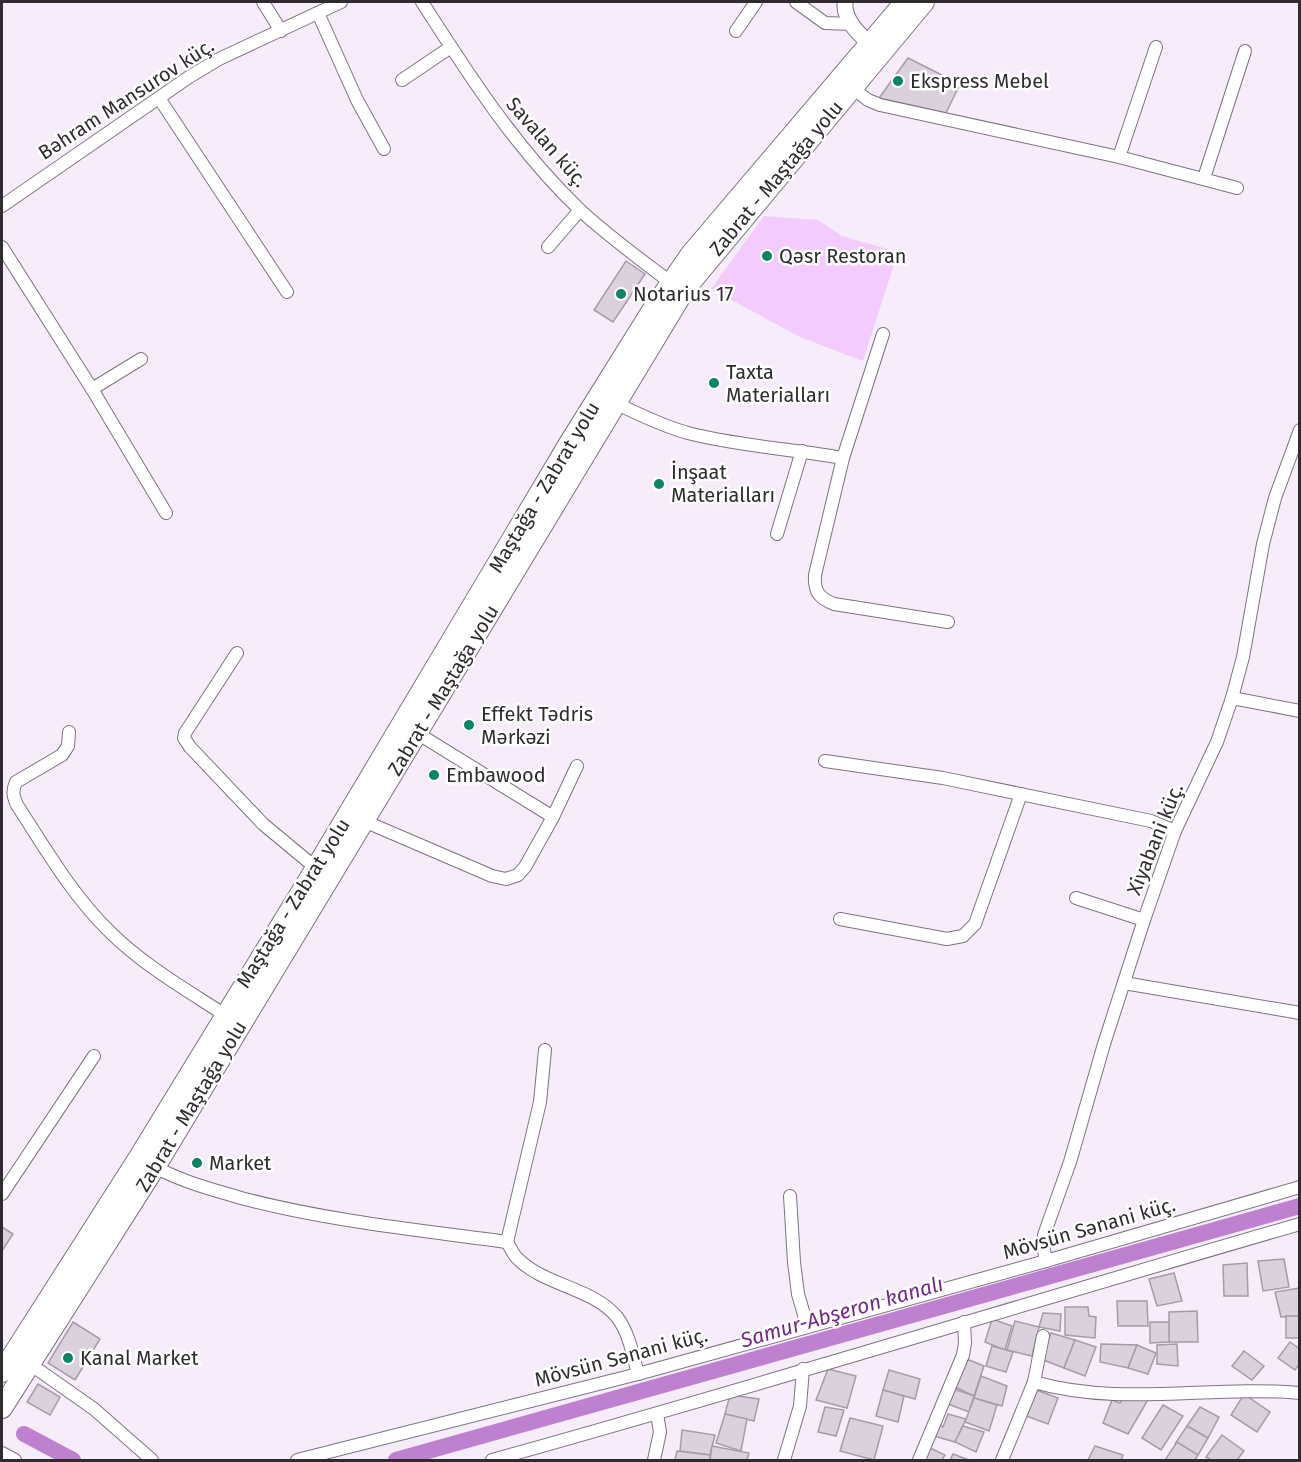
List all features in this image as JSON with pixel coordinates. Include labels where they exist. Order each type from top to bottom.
[{"type":"main road","name":"Maştağa - Zabrat yolu","points":[[2,1372],[15,1355],[138,1159],[316,868],[570,442],[670,282],[691,254],[874,48],[905,2]]},
{"type":"main road","name":"Zabrat - Maştağa yolu","points":[[2,1408],[15,1355],[155,1167],[685,290],[851,87],[874,48],[924,2]]},
{"type":"street","points":[[263,2],[281,31]]},
{"type":"street","name":"Bəhram Mansurov küç.","points":[[2,206],[189,76],[219,59],[341,2]]},
{"type":"street","name":"Savalan küç.","points":[[422,2],[501,121],[546,174],[580,210],[670,282]]},
{"type":"street","points":[[736,31],[756,2]]},
{"type":"street","points":[[796,2],[825,23],[851,24]]},
{"type":"street","points":[[845,2],[851,24],[874,48]]},
{"type":"street","points":[[318,13],[357,100],[384,149]]},
{"type":"street","points":[[402,80],[451,47]]},
{"type":"street","points":[[1119,157],[1156,47]]},
{"type":"street","points":[[1204,178],[1245,51]]},
{"type":"street","points":[[851,87],[868,100],[880,105],[1119,157],[1237,188]]},
{"type":"street","points":[[159,98],[286,292]]},
{"type":"street","points":[[548,247],[580,210]]},
{"type":"street","points":[[2,247],[92,389],[166,513]]},
{"type":"street","points":[[883,334],[843,458],[815,575],[814,588],[821,598],[834,604],[948,622]]},
{"type":"street","points":[[92,389],[141,359]]},
{"type":"street","points":[[615,403],[663,425],[716,439],[843,458]]},
{"type":"street","name":"Xiyabani küç.","points":[[1046,1261],[1044,1235],[1070,1162],[1144,920],[1175,831],[1217,742],[1232,698],[1243,657],[1263,544],[1275,498],[1299,430]]},
{"type":"street","points":[[777,534],[802,451]]},
{"type":"street","points":[[237,653],[184,733],[184,738],[263,824],[316,868]]},
{"type":"street","points":[[1232,698],[1299,711]]},
{"type":"street","points":[[69,732],[68,746],[62,755],[16,782],[13,796],[17,805],[58,867],[108,930],[134,954],[225,1014]]},
{"type":"street","points":[[417,733],[553,818]]},
{"type":"street","points":[[825,761],[943,778],[1151,821],[1175,831]]},
{"type":"street","points":[[364,821],[492,876],[506,879],[518,875],[525,867],[553,818],[577,766]]},
{"type":"street","points":[[840,919],[947,939],[963,936],[975,924],[1021,794]]},
{"type":"street","points":[[1076,898],[1144,920]]},
{"type":"street","points":[[1124,983],[1299,1013]]},
{"type":"street","points":[[544,1050],[540,1102],[507,1242],[516,1257],[532,1269],[599,1303],[617,1317],[628,1338],[639,1374]]},
{"type":"street","points":[[2,1194],[94,1056]]},
{"type":"street","points":[[155,1167],[177,1179],[195,1185],[281,1209],[337,1219],[507,1242]]},
{"type":"street","name":"Mövsün Sənani küç.","points":[[297,1461],[639,1374],[1046,1261],[1299,1187]]},
{"type":"street","points":[[790,1196],[798,1294],[807,1326]]},
{"type":"street","points":[[492,1461],[1299,1224]]},
{"type":"street","points":[[919,1461],[963,1355],[964,1322]]},
{"type":"street","points":[[1002,1461],[1034,1382],[1043,1336]]},
{"type":"street","points":[[15,1355],[94,1409],[152,1461]]},
{"type":"street","points":[[784,1461],[800,1406],[803,1369]]},
{"type":"street","points":[[1034,1382],[1087,1393],[1206,1393],[1265,1390],[1299,1393]]},
{"type":"street","points":[[654,1461],[660,1432],[657,1414]]},
{"type":"street","points":[[2,1453],[15,1461]]},
{"type":"shaded area","points":[[764,216],[818,220],[842,236],[898,252],[863,361],[800,337],[711,289]]},
{"type":"building","points":[[908,58],[960,84],[946,113],[879,98]]},
{"type":"building","points":[[626,261],[645,274],[613,322],[594,310]]},
{"type":"building","points":[[2,1227],[13,1234],[2,1251]]},
{"type":"building","points":[[1284,1259],[1289,1287],[1263,1291],[1258,1261]]},
{"type":"building","points":[[1247,1263],[1248,1296],[1224,1296],[1223,1265]]},
{"type":"building","points":[[1174,1273],[1182,1301],[1157,1306],[1149,1279]]},
{"type":"building","points":[[1300,1288],[1300,1316],[1281,1317],[1275,1292]]},
{"type":"building","points":[[1117,1301],[1147,1301],[1148,1326],[1118,1326]]},
{"type":"building","points":[[1065,1307],[1088,1307],[1089,1316],[1096,1317],[1095,1338],[1065,1335]]},
{"type":"building","points":[[1197,1311],[1198,1342],[1169,1342],[1169,1312]]},
{"type":"building","points":[[1043,1313],[1061,1314],[1060,1331],[1039,1327]]},
{"type":"building","points":[[1286,1316],[1300,1316],[1300,1338],[1286,1338]]},
{"type":"building","points":[[992,1319],[1012,1326],[1005,1350],[985,1342]]},
{"type":"building","points":[[1015,1321],[1039,1327],[1032,1356],[1007,1350]]},
{"type":"building","points":[[73,1322],[100,1339],[75,1380],[48,1363]]},
{"type":"building","points":[[1150,1322],[1169,1322],[1169,1342],[1150,1343]]},
{"type":"building","points":[[1051,1333],[1075,1340],[1064,1368],[1041,1359]]},
{"type":"building","points":[[1075,1340],[1096,1347],[1085,1376],[1064,1368]]},
{"type":"building","points":[[1290,1342],[1300,1349],[1300,1363],[1295,1370],[1278,1358]]},
{"type":"building","points":[[1101,1344],[1137,1345],[1128,1368],[1100,1362]]},
{"type":"building","points":[[1177,1344],[1178,1366],[1157,1364],[1157,1345]]},
{"type":"building","points":[[1137,1345],[1156,1353],[1148,1374],[1128,1368]]},
{"type":"building","points":[[992,1346],[1013,1352],[1006,1372],[986,1366]]},
{"type":"building","points":[[1244,1351],[1264,1366],[1252,1380],[1232,1366]]},
{"type":"building","points":[[964,1358],[984,1366],[974,1396],[953,1386]]},
{"type":"building","points":[[828,1369],[856,1376],[847,1408],[816,1400]]},
{"type":"building","points":[[889,1370],[920,1379],[915,1399],[883,1390]]},
{"type":"building","points":[[981,1376],[1007,1386],[1002,1406],[974,1398]]},
{"type":"building","points":[[38,1384],[60,1397],[50,1415],[27,1402]]},
{"type":"building","points":[[1031,1388],[1058,1398],[1048,1424],[1021,1414]]},
{"type":"building","points":[[954,1389],[974,1396],[969,1412],[948,1404]]},
{"type":"building","points":[[883,1390],[904,1396],[898,1422],[876,1416]]},
{"type":"building","points":[[1125,1394],[1149,1398],[1128,1434],[1103,1423],[1112,1400],[1120,1403]]},
{"type":"building","points":[[1244,1394],[1270,1412],[1257,1432],[1231,1415]]},
{"type":"building","points":[[730,1395],[759,1399],[754,1421],[725,1414]]},
{"type":"building","points":[[974,1398],[997,1405],[989,1431],[965,1422]]},
{"type":"building","points":[[1163,1405],[1183,1416],[1161,1450],[1142,1438]]},
{"type":"building","points":[[825,1407],[844,1410],[836,1436],[818,1432]]},
{"type":"building","points":[[1200,1407],[1219,1417],[1208,1438],[1187,1426]]},
{"type":"building","points":[[725,1414],[747,1419],[741,1451],[716,1443]]},
{"type":"building","points":[[948,1414],[966,1419],[955,1442],[934,1436],[939,1424],[943,1427]]},
{"type":"building","points":[[850,1418],[883,1426],[874,1460],[840,1451]]},
{"type":"building","points":[[963,1426],[984,1432],[976,1452],[955,1442]]},
{"type":"building","points":[[1187,1426],[1208,1438],[1198,1455],[1175,1444]]},
{"type":"building","points":[[682,1430],[715,1435],[710,1455],[680,1451]]},
{"type":"building","points":[[1222,1435],[1244,1451],[1237,1460],[1211,1460],[1206,1457]]},
{"type":"building","points":[[1177,1442],[1198,1455],[1195,1460],[1165,1460]]},
{"type":"building","points":[[712,1446],[749,1453],[747,1460],[710,1460]]},
{"type":"building","points":[[1095,1446],[1123,1455],[1121,1460],[1088,1460]]},
{"type":"building","points":[[928,1447],[945,1455],[942,1460],[921,1460]]},
{"type":"building","points":[[677,1451],[710,1455],[710,1460],[675,1460]]},
{"type":"building","points":[[953,1454],[969,1460],[950,1460]]},
{"type":"waterway","name":"Samur-Abşeron kanalı","points":[[396,1460],[1300,1206]]},
{"type":"waterway","name":"Samur-Abşeron kanalı","points":[[24,1434],[73,1460]]},
{"type":"place","name":"Ekspress Mebel","points":[[898,81]]},
{"type":"place","name":"Qəsr Restoran","points":[[767,256]]},
{"type":"place","name":"Notarius 17","points":[[621,294]]},
{"type":"place","name":"Taxta Materialları","points":[[714,383]]},
{"type":"place","name":"İnşaat Materialları","points":[[659,484]]},
{"type":"place","name":"Effekt Tədris Mərkəzi","points":[[469,725]]},
{"type":"place","name":"Embawood","points":[[434,775]]},
{"type":"place","name":"Market","points":[[197,1163]]},
{"type":"place","name":"Kanal Market","points":[[68,1358]]}]
